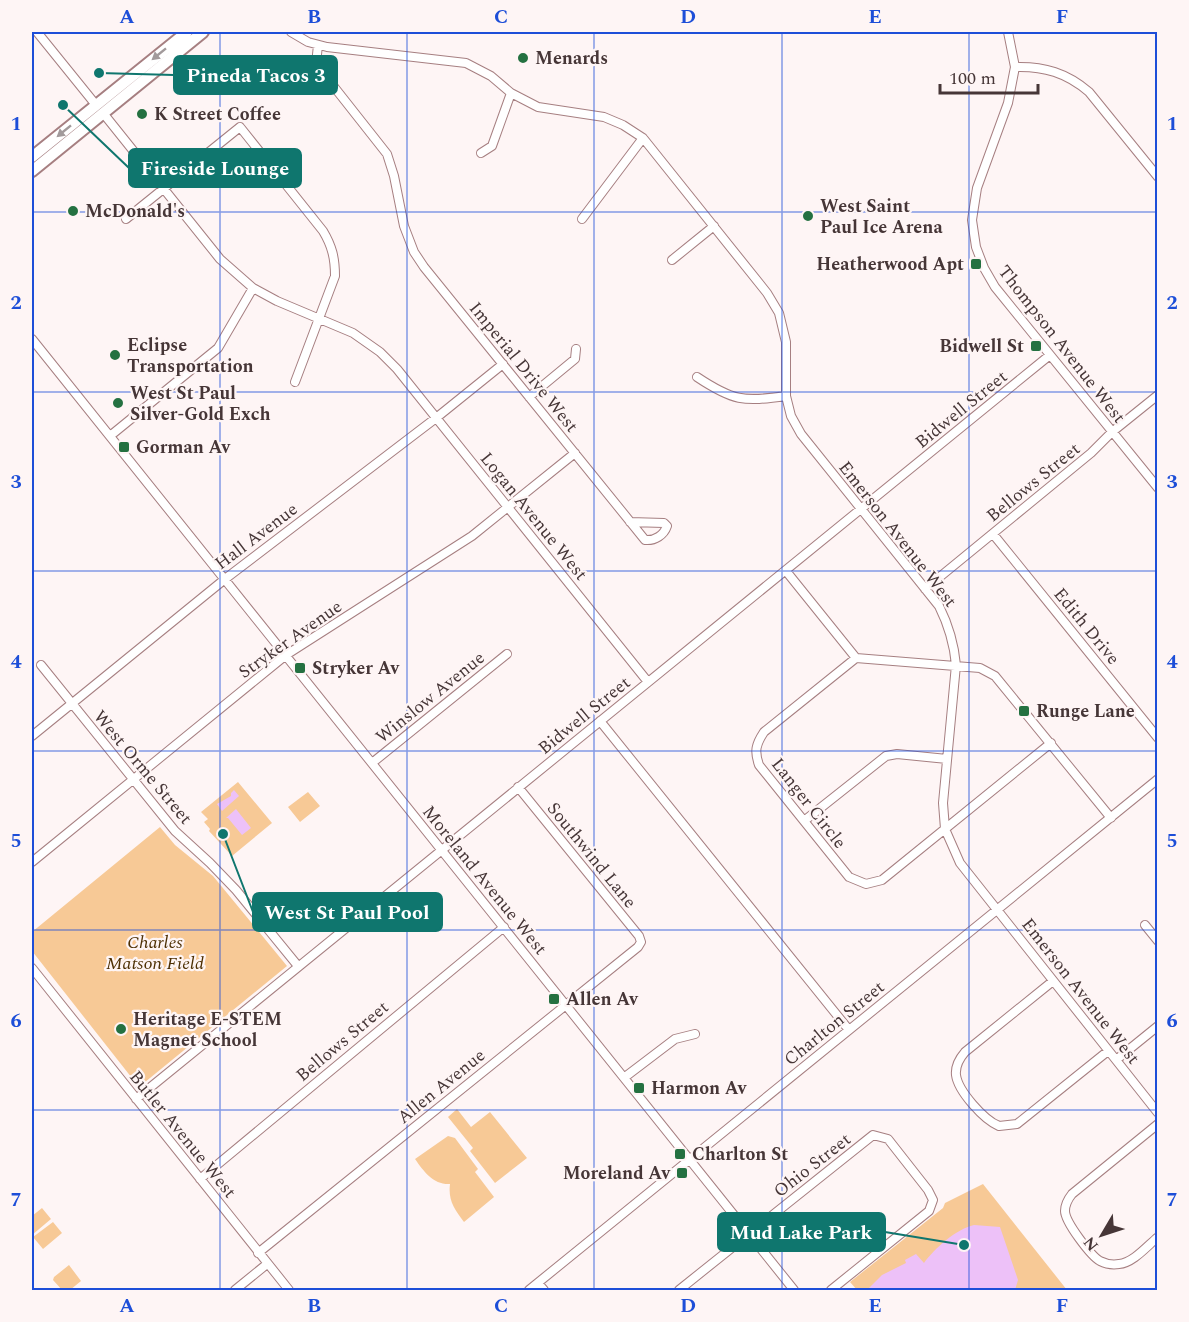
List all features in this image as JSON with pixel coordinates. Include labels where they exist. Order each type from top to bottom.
[{"type":"main road","points":[[32,171],[84,128],[109,94],[187,32]]},
{"type":"main road","points":[[32,157],[203,32]]},
{"type":"street","points":[[32,34],[36,32]]},
{"type":"street","name":"Logan Avenue West","points":[[36,32],[220,259],[253,288],[277,301],[353,333],[380,352],[397,369],[648,682]]},
{"type":"street","points":[[291,32],[318,45],[466,63],[491,76],[511,93],[538,106],[604,117],[623,125],[643,138],[582,219]]},
{"type":"street","name":"Thompson Avenue West","points":[[1008,32],[1015,67],[1008,103],[977,188],[972,220],[976,248],[995,287],[1158,488]]},
{"type":"street","name":"Imperial Drive West","points":[[318,45],[316,64],[387,154],[404,226],[414,252],[630,522]]},
{"type":"street","points":[[1015,67],[1053,70],[1079,83],[1089,92],[1158,177]]},
{"type":"street","points":[[481,153],[492,146],[511,93]]},
{"type":"street","points":[[126,219],[240,127],[323,231],[331,244],[335,260],[335,276],[294,382]]},
{"type":"street","name":"Emerson Avenue West","points":[[643,138],[767,293],[779,314],[786,342],[786,396],[791,416],[801,434],[939,606],[949,624],[956,665],[942,803],[945,829],[960,863],[1158,1113]]},
{"type":"street","points":[[672,260],[714,226]]},
{"type":"street","points":[[110,436],[218,348],[253,288]]},
{"type":"street","name":"Moreland Avenue West","points":[[32,339],[794,1290]]},
{"type":"street","points":[[529,397],[575,359],[576,349]]},
{"type":"street","name":"Bidwell Street","points":[[136,1099],[1050,355]]},
{"type":"street","name":"Hall Avenue","points":[[32,736],[225,579],[503,364]]},
{"type":"street","points":[[697,377],[719,392],[737,399],[756,400],[786,396]]},
{"type":"street","name":"Bellows Street","points":[[925,589],[1158,395]]},
{"type":"street","name":"Stryker Avenue","points":[[32,862],[286,655],[472,536],[575,453]]},
{"type":"street","name":"Edith Drive","points":[[993,534],[1158,738]]},
{"type":"street","points":[[786,571],[856,658],[981,668],[995,676],[1111,818]]},
{"type":"street","name":"Winslow Avenue","points":[[372,764],[507,654]]},
{"type":"street","name":"Langer Circle","points":[[856,658],[764,732],[756,744],[759,765],[849,877],[866,884],[882,880],[1051,743]]},
{"type":"street","name":"West Orme Street","points":[[41,665],[175,831],[236,890],[298,966]]},
{"type":"street","points":[[600,722],[849,1030]]},
{"type":"street","points":[[804,821],[886,756],[897,754],[947,759]]},
{"type":"street","name":"Charlton Street","points":[[529,1290],[1158,779]]},
{"type":"street","name":"Southwind Lane","points":[[518,788],[639,936],[641,942]]},
{"type":"street","points":[[1145,925],[1158,941]]},
{"type":"street","name":"Bellows Street","points":[[200,1179],[504,927]]},
{"type":"street","name":"Allen Avenue","points":[[258,1253],[638,947],[641,942]]},
{"type":"street","name":"Butler Avenue West","points":[[32,968],[289,1290]]},
{"type":"street","points":[[1053,981],[965,1052],[959,1060],[956,1072],[958,1083],[983,1117],[999,1126],[1017,1124],[1108,1051]]},
{"type":"street","points":[[1116,1060],[1158,1026]]},
{"type":"street","points":[[625,1077],[675,1039],[694,1034]]},
{"type":"street","points":[[1158,1124],[1072,1194],[1065,1210],[1066,1219],[1071,1227],[1098,1260],[1109,1264],[1120,1264],[1130,1260],[1158,1238]]},
{"type":"street","name":"Ohio Street","points":[[679,1290],[873,1135],[888,1139],[928,1190],[933,1200],[929,1211],[831,1290]]},
{"type":"street","points":[[235,1290],[267,1264]]},
{"type":"street","points":[[538,1283],[544,1290]]},
{"type":"green space","points":[[238,782],[272,823],[232,856],[209,831],[210,829],[204,822],[208,819],[201,812]]},
{"type":"green space","points":[[308,792],[320,806],[300,822],[288,807]]},
{"type":"green space","name":"Charles Matson Field","points":[[160,827],[175,845],[213,876],[287,966],[139,1087],[32,951],[32,932]]},
{"type":"green space","points":[[457,1109],[471,1127],[490,1112],[527,1158],[495,1183],[470,1151],[473,1148],[448,1117]]},
{"type":"green space","points":[[448,1136],[455,1138],[478,1169],[475,1172],[494,1197],[464,1222],[452,1204],[450,1184],[434,1180],[415,1159]]},
{"type":"green space","points":[[983,1184],[1067,1290],[857,1290],[850,1282],[943,1208],[945,1203]]},
{"type":"green space","points":[[42,1208],[51,1219],[32,1235],[32,1216]]},
{"type":"green space","points":[[53,1222],[62,1233],[43,1249],[33,1237]]},
{"type":"green space","points":[[69,1265],[81,1281],[70,1290],[62,1290],[53,1280]]},
{"type":"shaded area","points":[[234,790],[239,796],[222,811],[217,804],[231,796]]},
{"type":"shaded area","points":[[236,809],[251,828],[242,835],[226,818]]},
{"type":"shaded area","points":[[974,1225],[1000,1227],[1018,1280],[1015,1290],[867,1290],[882,1275],[906,1263],[905,1260],[916,1254],[924,1263],[946,1240]]},
{"type":"place","name":"Menards","points":[[523,58]]},
{"type":"place","name":"Pineda Tacos 3","points":[[99,73]]},
{"type":"place","name":"Fireside Lounge","points":[[63,105]]},
{"type":"place","name":"K Street Coffee","points":[[142,114]]},
{"type":"place","name":"McDonald's","points":[[73,211]]},
{"type":"place","name":"West Saint Paul Ice Arena","points":[[808,216]]},
{"type":"place","name":"Heatherwood Apt","points":[[976,264]]},
{"type":"place","name":"Bidwell St","points":[[1036,346]]},
{"type":"place","name":"Eclipse Transportation","points":[[115,355]]},
{"type":"place","name":"West St Paul Silver-Gold Exch","points":[[118,403]]},
{"type":"place","name":"Gorman Av","points":[[124,447]]},
{"type":"place","name":"Stryker Av","points":[[300,668]]},
{"type":"place","name":"Runge Lane","points":[[1024,711]]},
{"type":"place","name":"West St Paul Pool","points":[[223,834]]},
{"type":"place","name":"Allen Av","points":[[554,999]]},
{"type":"place","name":"Heritage E-STEM Magnet School","points":[[121,1029]]},
{"type":"place","name":"Harmon Av","points":[[639,1088]]},
{"type":"place","name":"Charlton St","points":[[680,1154]]},
{"type":"place","name":"Moreland Av","points":[[682,1173]]},
{"type":"place","name":"Mud Lake Park","points":[[964,1245]]}]
